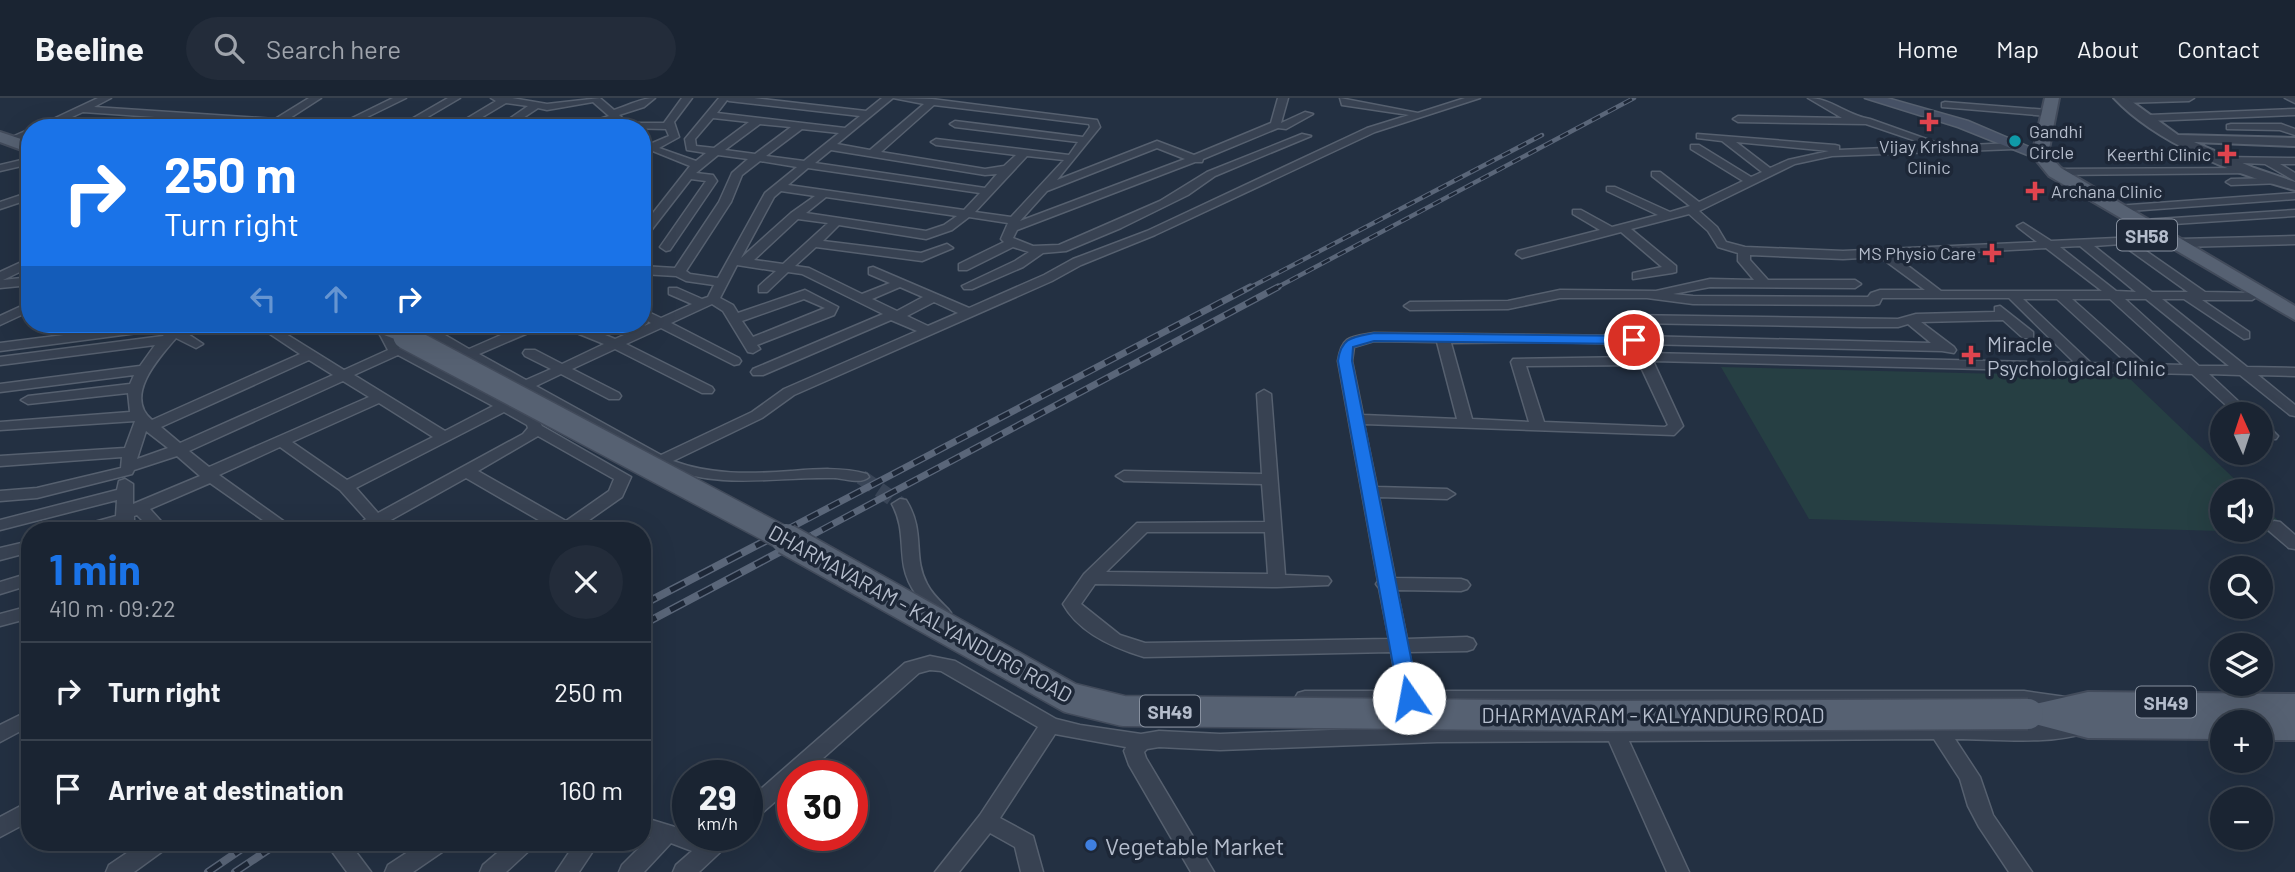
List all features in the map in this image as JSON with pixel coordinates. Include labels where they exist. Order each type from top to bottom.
[{"type":"main road","points":[[1872,98],[1948,110]]},
{"type":"main road","points":[[1889,98],[1948,110],[2032,147],[2050,106]]},
{"type":"main road","name":"SH58","points":[[2295,314],[2180,243],[2127,224],[2055,172],[2032,147],[2027,157],[2052,180],[2127,224],[2156,239],[2295,322]]},
{"type":"main road","name":"DHARMAVARAM - KALYANDURG ROAD","points":[[397,333],[857,577],[1070,698],[1095,706],[1123,710],[1607,716],[2033,714],[2082,715],[2210,726]]},
{"type":"main road","name":"DHARMAVARAM - KALYANDURG ROAD","points":[[2082,715],[2295,705]]},
{"type":"main road","points":[[2273,728],[2295,728]]},
{"type":"street","points":[[58,119],[106,98]]},
{"type":"street","points":[[284,119],[316,98]]},
{"type":"street","points":[[358,119],[401,98]]},
{"type":"street","points":[[417,119],[455,98]]},
{"type":"street","points":[[603,119],[641,105],[650,98]]},
{"type":"street","points":[[668,126],[687,98]]},
{"type":"street","points":[[869,114],[727,98],[689,142],[696,150],[986,191]]},
{"type":"street","points":[[739,261],[748,233],[762,204],[777,187],[888,98]]},
{"type":"street","points":[[898,98],[973,107],[1032,109],[1093,122],[1095,127],[1072,158],[1013,224],[1007,239],[1040,250],[1062,248],[1096,235],[1204,183],[1211,174],[1306,136]]},
{"type":"street","points":[[1279,126],[1283,98]]},
{"type":"street","points":[[1345,98],[1345,103],[1349,104],[1420,114]]},
{"type":"street","points":[[660,461],[757,415],[789,392],[1256,184],[1336,145],[1402,118],[1475,98]]},
{"type":"street","points":[[1813,98],[1856,121]]},
{"type":"street","points":[[2000,98],[2005,109]]},
{"type":"street","points":[[2121,99],[2189,98]]},
{"type":"street","points":[[2290,98],[2295,100]]},
{"type":"street","points":[[470,119],[500,99],[556,107],[595,99],[618,119]]},
{"type":"street","points":[[2121,99],[2174,138],[2249,171],[2295,186]]},
{"type":"street","points":[[873,153],[932,102]]},
{"type":"street","points":[[515,119],[535,106]]},
{"type":"street","points":[[1948,110],[2050,106]]},
{"type":"street","points":[[896,178],[973,107]]},
{"type":"street","points":[[82,108],[215,119]]},
{"type":"street","points":[[2149,118],[2295,112]]},
{"type":"street","points":[[777,187],[966,212],[1013,224],[1308,114]]},
{"type":"street","points":[[711,115],[846,131]]},
{"type":"street","points":[[1738,119],[1874,123],[1947,149]]},
{"type":"street","points":[[651,224],[697,165],[759,120]]},
{"type":"street","points":[[955,124],[1086,140]]},
{"type":"street","points":[[679,272],[725,202],[737,173],[801,125]]},
{"type":"street","points":[[651,126],[668,126]]},
{"type":"street","points":[[651,145],[674,137],[668,126]]},
{"type":"street","points":[[1279,126],[1336,145]]},
{"type":"street","points":[[2221,127],[2281,127],[2295,132]]},
{"type":"street","points":[[1701,136],[1831,147],[1847,152]]},
{"type":"street","points":[[1723,137],[1768,172]]},
{"type":"street","points":[[2174,138],[2295,142]]},
{"type":"street","points":[[936,142],[1072,158]]},
{"type":"street","points":[[1043,189],[1157,144],[1272,190]]},
{"type":"street","points":[[828,146],[985,172],[1007,169]]},
{"type":"street","points":[[1695,147],[1751,182]]},
{"type":"street","points":[[1522,254],[1695,208],[1792,162],[1847,152],[2032,147]]},
{"type":"street","points":[[651,149],[697,165]]},
{"type":"street","points":[[795,215],[934,235],[945,232],[1024,153]]},
{"type":"street","points":[[2222,160],[2295,161]]},
{"type":"street","points":[[2267,160],[2295,178]]},
{"type":"street","points":[[0,168],[21,163]]},
{"type":"street","points":[[2055,172],[2249,171]]},
{"type":"street","points":[[1656,174],[1695,208],[1727,247],[1744,251],[1843,255],[2083,243],[2127,224],[2295,197]]},
{"type":"street","points":[[666,247],[713,178],[689,176]]},
{"type":"street","points":[[2211,183],[2278,181]]},
{"type":"street","points":[[1611,189],[1667,215]]},
{"type":"street","points":[[651,330],[708,302],[739,261],[825,193]]},
{"type":"street","points":[[1599,194],[1650,220]]},
{"type":"street","points":[[0,205],[21,198]]},
{"type":"street","points":[[1577,212],[1617,230],[1672,269],[1637,276]]},
{"type":"street","points":[[2127,224],[2295,213]]},
{"type":"street","points":[[763,289],[837,221]]},
{"type":"street","points":[[2127,224],[2204,297]]},
{"type":"street","points":[[2023,226],[2093,277],[2231,402]]},
{"type":"street","points":[[748,233],[772,236]]},
{"type":"street","points":[[2180,243],[2295,240]]},
{"type":"street","points":[[814,243],[922,257],[947,248]]},
{"type":"street","points":[[963,267],[1013,243]]},
{"type":"street","points":[[2083,243],[2295,412]]},
{"type":"street","points":[[968,286],[1018,264],[1040,250]]},
{"type":"street","points":[[1744,251],[1744,261],[1764,283]]},
{"type":"street","points":[[1883,253],[1939,295]]},
{"type":"street","points":[[739,261],[788,267],[815,276],[928,331]]},
{"type":"street","points":[[0,277],[21,266]]},
{"type":"street","points":[[651,271],[679,272],[686,277],[723,282]]},
{"type":"street","points":[[873,271],[970,313]]},
{"type":"street","points":[[651,276],[660,272]]},
{"type":"street","points":[[0,284],[21,282]]},
{"type":"street","points":[[861,299],[901,283]]},
{"type":"street","points":[[1652,294],[1704,283],[1855,284]]},
{"type":"street","points":[[673,291],[728,308],[734,318],[751,346],[829,312],[832,307],[804,294],[734,318]]},
{"type":"street","points":[[1409,306],[1508,305],[1560,294],[1652,294],[1693,300],[1874,301],[1875,296],[1880,294],[2014,297],[2252,296]]},
{"type":"street","points":[[1985,296],[2028,335]]},
{"type":"street","points":[[758,372],[934,297]]},
{"type":"street","points":[[2014,297],[2088,367]]},
{"type":"street","points":[[2062,297],[2141,369]]},
{"type":"street","points":[[2189,297],[2244,335]]},
{"type":"street","points":[[0,323],[21,311]]},
{"type":"street","points":[[1356,419],[1675,430],[1676,426],[1645,358],[1624,319],[1898,323],[1909,319],[2007,316]]},
{"type":"street","points":[[651,317],[734,361]]},
{"type":"street","points":[[1909,319],[1963,363]]},
{"type":"street","points":[[0,323],[21,321]]},
{"type":"street","points":[[0,347],[144,333]]},
{"type":"street","points":[[0,360],[158,333]]},
{"type":"street","points":[[173,333],[135,388],[133,404],[143,422],[209,475],[277,522]]},
{"type":"street","points":[[180,333],[197,344]]},
{"type":"street","points":[[275,333],[444,437]]},
{"type":"street","points":[[0,496],[37,493],[128,463],[178,450],[344,376],[391,333]]},
{"type":"street","points":[[396,333],[533,422],[536,429],[623,477],[616,494],[576,522]]},
{"type":"street","points":[[420,333],[434,334],[660,461],[693,474],[718,478],[841,473],[861,477]]},
{"type":"street","points":[[470,353],[516,333]]},
{"type":"street","points":[[589,333],[707,390]]},
{"type":"street","points":[[525,386],[644,333]]},
{"type":"street","points":[[1409,698],[1385,584],[1345,361],[1347,346],[1353,341],[1374,337],[1946,347]]},
{"type":"street","points":[[1443,338],[1465,422]]},
{"type":"street","points":[[530,353],[614,396]]},
{"type":"street","points":[[0,426],[143,422],[308,355]]},
{"type":"street","points":[[1537,424],[1518,362],[1645,358],[2295,372]]},
{"type":"street","points":[[0,388],[146,369]]},
{"type":"street","points":[[28,400],[135,388]]},
{"type":"street","points":[[1264,394],[1276,581]]},
{"type":"street","points":[[143,422],[128,463],[124,493],[128,518],[209,475],[380,397]]},
{"type":"street","points":[[346,487],[505,406]]},
{"type":"street","points":[[373,522],[528,437],[536,429]]},
{"type":"street","points":[[282,442],[346,487],[379,522]]},
{"type":"street","points":[[0,461],[128,463]]},
{"type":"street","points":[[464,470],[554,522]]},
{"type":"street","points":[[1124,476],[1271,480]]},
{"type":"street","points":[[1369,492],[1447,494]]},
{"type":"street","points":[[0,525],[124,493]]},
{"type":"street","points":[[900,504],[908,517],[915,582],[923,597],[961,625],[1069,683],[1119,698],[2025,698],[2082,715]]},
{"type":"street","points":[[2274,526],[2295,544]]},
{"type":"street","points":[[1273,527],[1143,527],[1090,578],[1074,597],[1072,604],[1076,611],[1114,640],[1144,650],[1467,644]]},
{"type":"street","points":[[0,554],[21,548]]},
{"type":"street","points":[[1090,578],[1322,582]]},
{"type":"street","points":[[0,588],[20,582]]},
{"type":"street","points":[[1385,584],[1461,585]]},
{"type":"street","points":[[0,620],[21,614]]},
{"type":"street","points":[[763,800],[912,668],[921,663],[932,662],[948,666],[1050,725],[1080,733],[1141,742],[1159,738],[1220,742],[1437,734],[2049,731],[2082,715]]},
{"type":"street","points":[[0,734],[21,722]]},
{"type":"street","points":[[946,872],[987,821],[1050,725]]},
{"type":"street","points":[[1940,732],[1970,776],[1986,821],[2021,872]]},
{"type":"street","points":[[1616,734],[1678,872]]},
{"type":"street","points":[[1141,742],[1134,751],[1136,759],[1203,872]]},
{"type":"street","points":[[0,828],[21,815]]},
{"type":"street","points":[[987,821],[1026,842],[1032,872]]},
{"type":"street","points":[[651,828],[672,833]]},
{"type":"street","points":[[651,849],[667,832]]},
{"type":"street","points":[[117,872],[146,851]]},
{"type":"street","points":[[343,851],[360,872]]},
{"type":"street","points":[[396,872],[427,851]]},
{"type":"street","points":[[491,872],[514,851]]},
{"type":"street","points":[[567,872],[582,851]]},
{"type":"street","points":[[630,872],[649,851]]},
{"type":"street","points":[[690,870],[708,851]]},
{"type":"green space","points":[[1721,367],[2128,377],[2210,456],[2210,466],[2221,466],[2234,479],[2210,479],[2210,531],[1809,519]]},
{"type":"green space","points":[[2273,516],[2291,533],[2273,532]]},
{"type":"tunnel","points":[[861,477],[900,504]]},
{"type":"railway","points":[[1274,289],[1634,98]]},
{"type":"railway","points":[[1247,289],[1542,135]]},
{"type":"railway","points":[[765,541],[1250,287]]},
{"type":"railway","points":[[801,541],[1278,287]]},
{"type":"railway","points":[[651,600],[769,539]]},
{"type":"railway","points":[[651,620],[804,539]]},
{"type":"railway","points":[[208,872],[239,851]]},
{"type":"railway","points":[[235,872],[266,851]]},
{"type":"place","name":"Vijay Krishna Clinic","points":[[1929,122]]},
{"type":"place","name":"Gandhi Circle","points":[[2015,141]]},
{"type":"place","name":"Keerthi Clinic","points":[[2227,154]]},
{"type":"place","name":"Archana Clinic","points":[[2035,191]]},
{"type":"place","name":"MS Physio Care","points":[[1992,253]]},
{"type":"place","name":"Miracle Psychological Clinic","points":[[1971,355]]},
{"type":"place","name":"Vegetable Market","points":[[1091,845]]},
{"type":"route","points":[[1409,698],[1385,584],[1345,361],[1347,346],[1361,338],[1374,337],[1634,340]]}]
